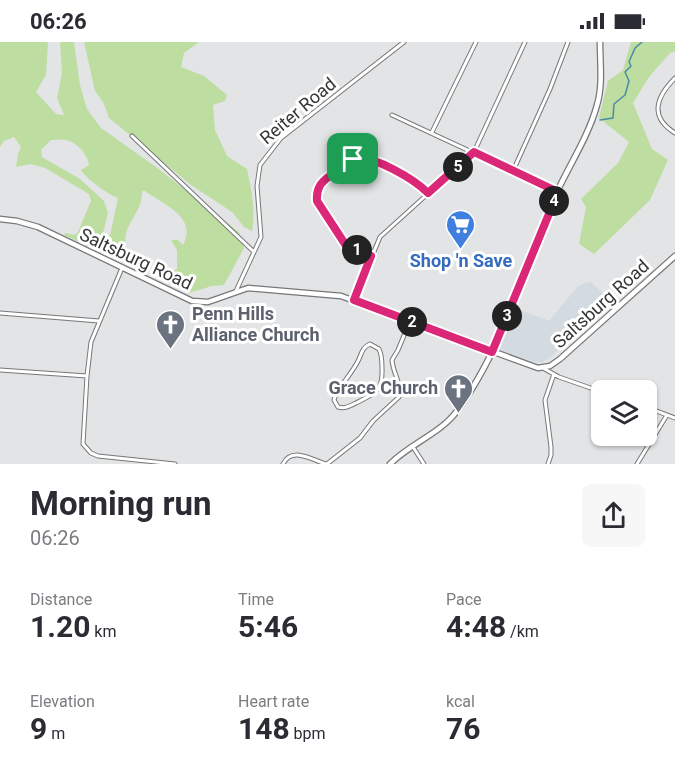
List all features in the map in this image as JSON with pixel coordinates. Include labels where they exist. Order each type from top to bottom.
[{"type":"main road","points":[[390,464],[452,418],[492,352],[558,192],[597,105],[601,86],[600,42]]},
{"type":"main road","name":"Saltsburg Road","points":[[0,219],[38,227],[192,301],[213,301],[236,291],[262,288],[332,295],[354,300],[528,366],[543,368],[560,359],[675,255]]},
{"type":"street","name":"Reiter Road","points":[[236,291],[261,237],[257,174],[265,157],[281,138],[404,42]]},
{"type":"street","points":[[432,133],[476,42]]},
{"type":"street","points":[[354,300],[380,237],[474,152],[525,42]]},
{"type":"street","points":[[513,171],[550,89],[568,42]]},
{"type":"street","points":[[675,78],[660,98],[658,106],[660,121],[675,133]]},
{"type":"street","points":[[392,115],[558,192]]},
{"type":"street","points":[[132,136],[254,252]]},
{"type":"street","points":[[371,256],[345,244],[320,208],[317,195],[322,181],[353,159],[369,159],[415,181],[428,193]]},
{"type":"street","points":[[122,267],[91,342],[83,444],[86,449],[98,456],[176,464]]},
{"type":"street","points":[[0,314],[99,321]]},
{"type":"street","points":[[283,464],[288,457],[295,454],[327,464],[360,438],[373,421],[399,397],[400,384],[394,373],[392,358],[398,350],[410,321]]},
{"type":"street","points":[[375,345],[381,351],[382,357],[382,380],[377,391],[346,407],[341,408],[336,405],[334,397],[351,374],[365,346],[375,345]]},
{"type":"street","points":[[382,357],[392,358]]},
{"type":"street","points":[[543,368],[591,388]]},
{"type":"street","points":[[0,370],[87,376]]},
{"type":"street","points":[[548,464],[551,447],[545,400],[554,374]]},
{"type":"street","points":[[657,412],[674,416]]},
{"type":"street","points":[[637,464],[667,415]]},
{"type":"street","points":[[412,446],[424,464]]},
{"type":"shaded area","points":[[591,282],[611,301],[552,356],[543,362],[535,362],[498,351],[515,308],[549,321],[578,286]]},
{"type":"green space","points":[[0,42],[48,42],[46,75],[36,92],[56,114],[64,115],[57,98],[62,73],[60,42],[74,42],[80,85],[87,109],[101,128],[156,167],[239,232],[244,248],[224,285],[189,293],[159,279],[160,270],[177,269],[177,250],[171,240],[178,240],[183,245],[186,227],[183,219],[177,213],[145,191],[142,191],[139,208],[128,228],[125,244],[128,254],[125,258],[116,258],[106,254],[118,198],[98,186],[83,173],[81,170],[89,165],[87,157],[78,146],[66,140],[51,140],[41,150],[42,157],[80,179],[104,201],[108,213],[97,250],[64,235],[65,233],[75,235],[78,232],[91,201],[89,194],[45,168],[31,164],[16,167],[21,147],[14,137],[4,141],[0,147]]},
{"type":"green space","points":[[84,42],[199,42],[184,53],[181,67],[204,76],[227,95],[225,101],[213,105],[215,130],[227,156],[247,169],[253,208],[252,231],[244,227],[232,212],[191,185],[109,118],[103,102],[95,91]]},
{"type":"green space","points":[[631,42],[675,42],[675,51],[670,53],[649,77],[633,103],[652,149],[668,160],[650,200],[594,254],[579,244],[586,207],[581,199],[618,163],[629,142],[599,118],[608,81],[623,70]]},
{"type":"waterway","points":[[600,120],[613,118],[614,104],[625,95],[629,81],[625,72],[631,66],[629,62],[635,48],[642,42]]},
{"type":"place","name":"Shop 'n Save","points":[[461,250]]},
{"type":"place","name":"Penn Hills Alliance Church","points":[[171,350]]},
{"type":"place","name":"Grace Church","points":[[459,414]]},
{"type":"route","points":[[474,152],[558,192],[492,352],[354,300],[371,256],[345,244],[317,201],[318,187],[322,181],[353,159],[369,159],[415,181],[428,193],[474,152]]}]
